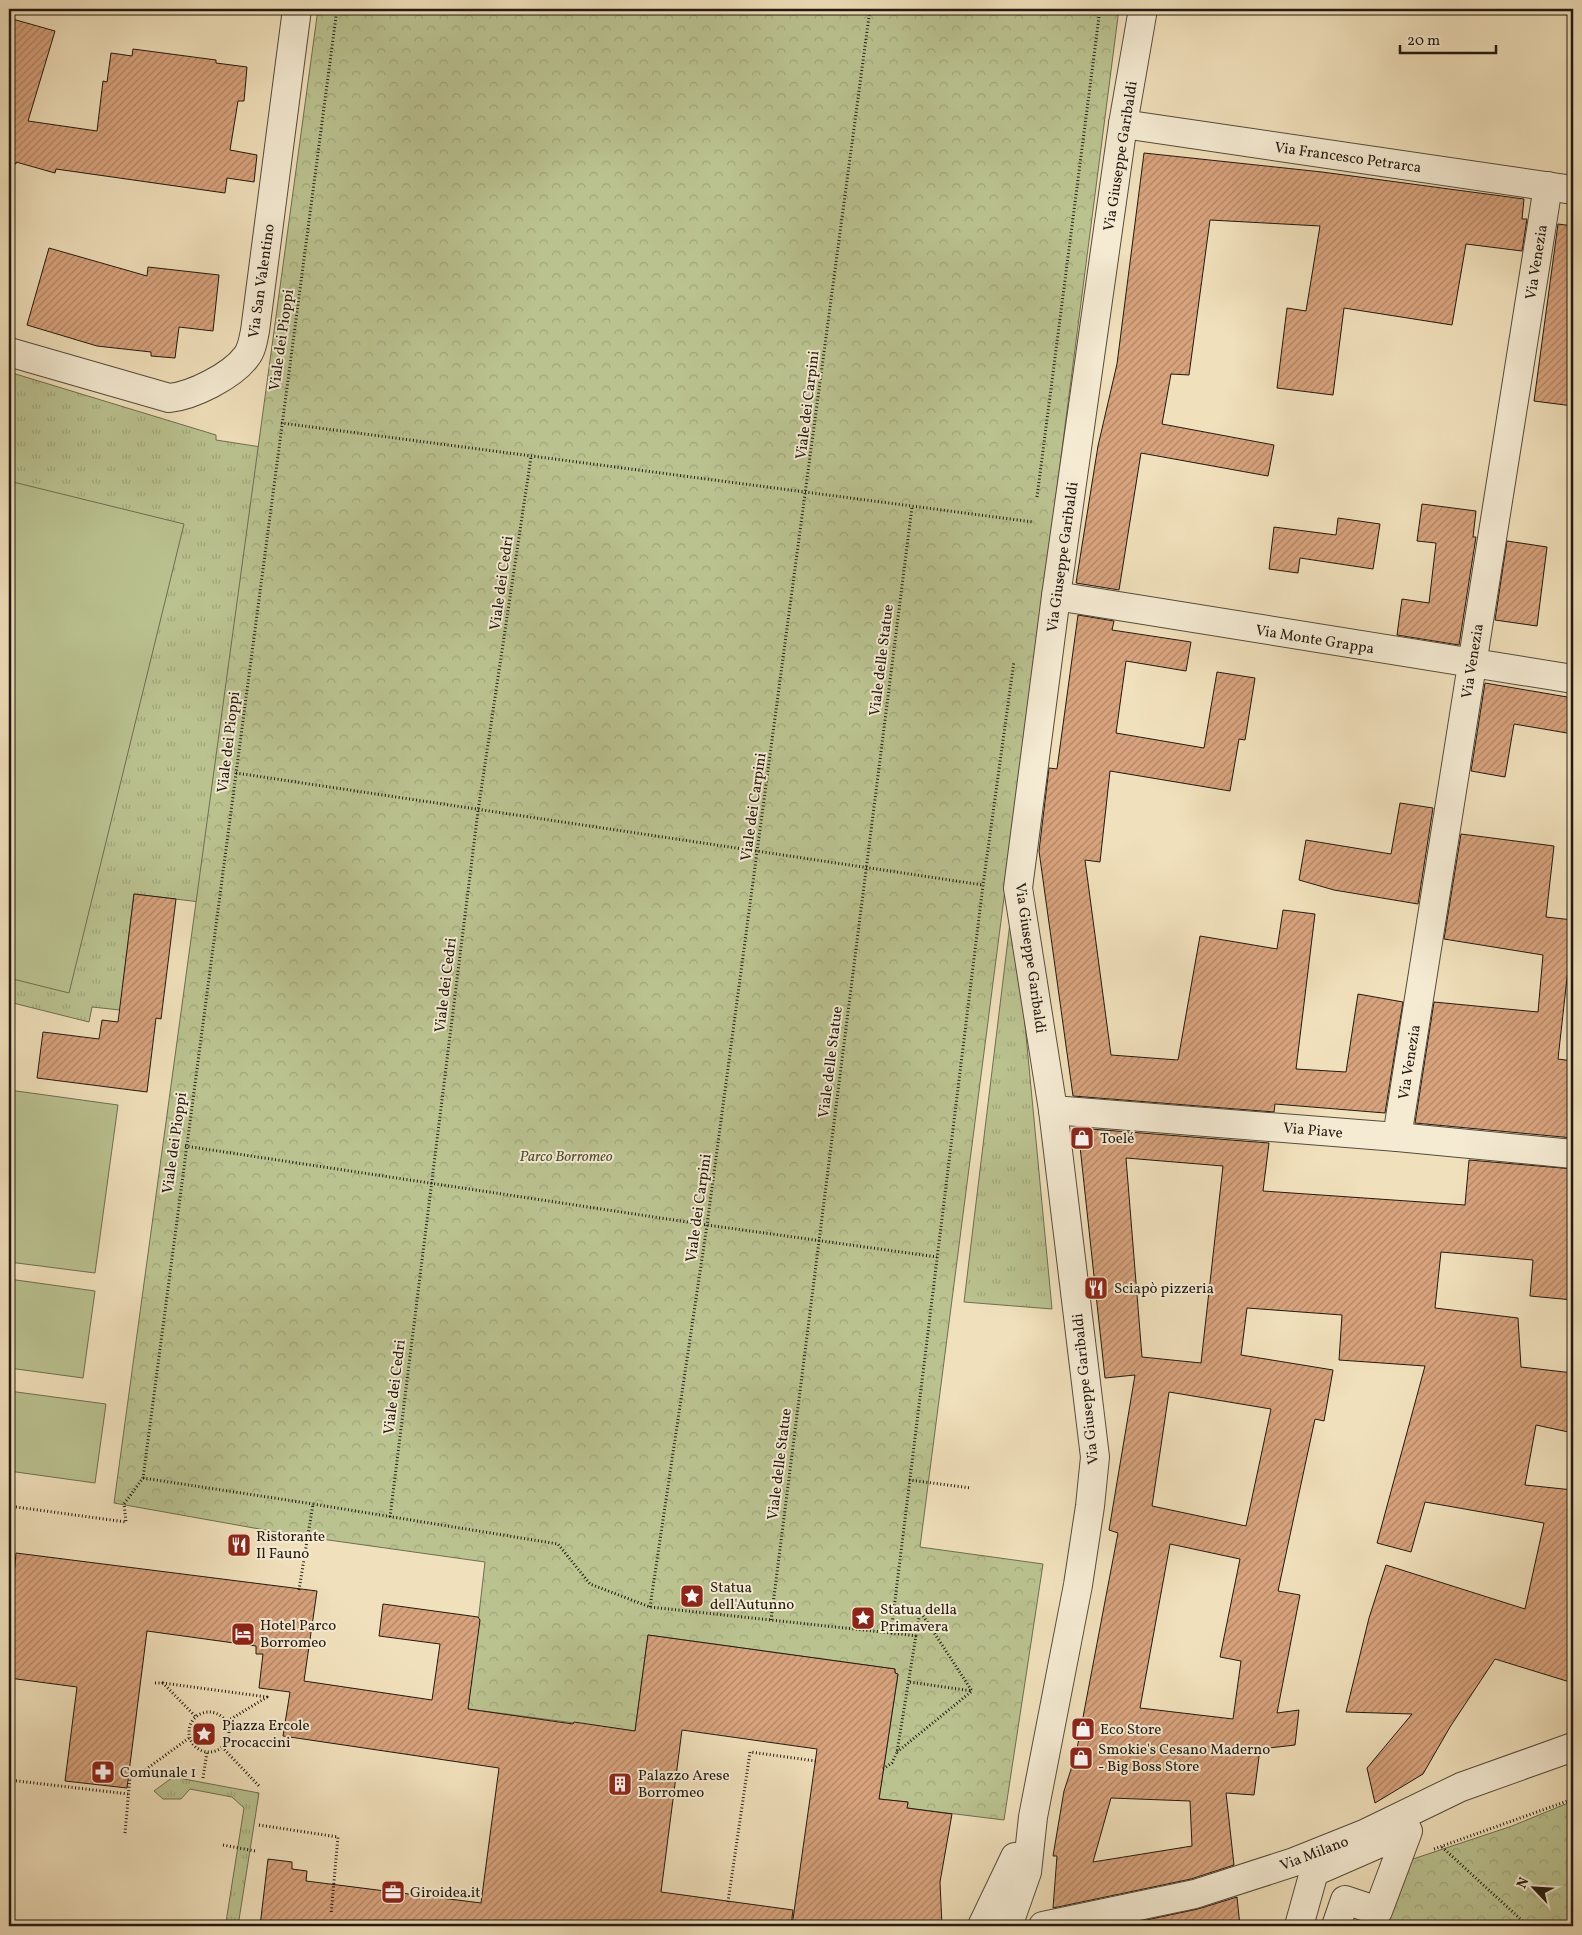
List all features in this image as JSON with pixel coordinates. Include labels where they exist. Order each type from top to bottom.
[{"type":"street","name":"Via San Valentino","points":[[9,352],[169,398],[190,394],[239,366],[248,356],[255,331],[297,9]]},
{"type":"street","name":"Via Giuseppe Garibaldi","points":[[1008,1926],[1027,1872],[1033,1817],[1078,1585],[1095,1457],[1053,1110],[1018,888],[1056,596],[1123,124],[1143,9]]},
{"type":"street","name":"Via Francesco Petrarca","points":[[1123,124],[1561,188]]},
{"type":"street","name":"Via Venezia","points":[[1397,1137],[1471,664],[1561,188]]},
{"type":"street","name":"Via Monte Grappa","points":[[1056,596],[1573,679]]},
{"type":"street","name":"Via Piave","points":[[1053,1110],[1397,1137],[1573,1154]]},
{"type":"street","name":"Via Milano","points":[[1043,1926],[1195,1894],[1294,1862],[1364,1834],[1461,1787],[1573,1746]]},
{"type":"street","name":"Via Giuseppe Garibaldi","points":[[982,1926],[1033,1817]]},
{"type":"street","points":[[1299,1926],[1314,1872],[1408,1831],[1378,1911],[1345,1900],[1336,1926]]},
{"type":"path","name":"Viale dei Pioppi","points":[[143,1478],[185,1146],[337,9]]},
{"type":"path","name":"Viale dei Carpini","points":[[650,1607],[707,1225],[807,493],[870,9]]},
{"type":"path","points":[[1036,502],[1100,9]]},
{"type":"path","points":[[281,423],[1034,522]]},
{"type":"path","name":"Viale dei Cedri","points":[[390,1517],[478,811],[531,456]]},
{"type":"path","name":"Viale delle Statue","points":[[771,1620],[912,507]]},
{"type":"path","points":[[1032,532],[1035,512]]},
{"type":"path","points":[[891,1632],[983,885],[1014,659]]},
{"type":"path","points":[[236,773],[478,811],[983,885]]},
{"type":"path","points":[[185,1146],[707,1225],[937,1257]]},
{"type":"path","points":[[9,1506],[126,1522],[124,1504],[143,1478],[558,1544],[590,1584],[650,1607],[917,1636]]},
{"type":"path","points":[[909,1480],[970,1488]]},
{"type":"path","points":[[298,1590],[313,1504]]},
{"type":"path","points":[[884,1769],[892,1763],[897,1752],[910,1682],[920,1611],[972,1691]]},
{"type":"path","points":[[910,1682],[972,1691]]},
{"type":"path","points":[[155,1683],[267,1697],[226,1722]]},
{"type":"path","points":[[162,1684],[195,1716]]},
{"type":"path","points":[[897,1752],[972,1691]]},
{"type":"path","points":[[210,1711],[218,1713],[226,1722],[229,1733],[228,1741],[216,1751],[207,1752],[193,1746],[188,1730],[195,1716],[210,1711]]},
{"type":"path","points":[[124,1833],[130,1776],[145,1770],[189,1738]]},
{"type":"path","points":[[222,1747],[259,1786]]},
{"type":"path","points":[[203,1778],[207,1752]]},
{"type":"path","points":[[728,1902],[750,1752],[816,1761]]},
{"type":"path","points":[[9,1780],[128,1794]]},
{"type":"path","points":[[1397,1860],[1441,1847],[1573,1799]]},
{"type":"path","points":[[259,1825],[338,1838],[331,1914]]},
{"type":"path","points":[[223,1845],[255,1851]]},
{"type":"path","points":[[1441,1847],[1528,1926]]},
{"type":"green space","name":"Parco Borromeo","points":[[318,9],[1119,9],[920,1547],[1043,1564],[1004,1820],[907,1808],[908,1802],[879,1799],[898,1674],[895,1673],[895,1669],[648,1635],[635,1731],[468,1709],[485,1562],[293,1535],[114,1503]]},
{"type":"green space","points":[[9,372],[216,435],[216,440],[261,447],[200,902],[134,894],[120,1010],[92,1007],[89,1022],[9,1002]]},
{"type":"green space","points":[[9,481],[184,524],[69,993],[9,978]]},
{"type":"green space","points":[[1013,898],[1052,1309],[964,1302]]},
{"type":"green space","points":[[9,1090],[118,1105],[95,1273],[9,1262]]},
{"type":"green space","points":[[9,1279],[95,1291],[83,1378],[9,1368]]},
{"type":"green space","points":[[9,1391],[106,1404],[95,1483],[9,1471]]},
{"type":"green space","points":[[173,1777],[259,1793],[238,1926],[168,1926],[226,1922],[244,1808],[232,1797],[190,1789],[181,1799],[163,1799],[154,1791]]},
{"type":"green space","points":[[1573,1801],[1573,1926],[1373,1926],[1398,1864],[1512,1826]]},
{"type":"building","points":[[9,18],[55,31],[28,121],[97,131],[103,81],[107,82],[111,53],[132,56],[133,49],[216,60],[216,63],[247,67],[244,101],[238,101],[230,150],[257,155],[254,182],[227,178],[225,193],[56,169],[55,173],[16,162],[16,164],[9,163]]},
{"type":"building","points":[[1144,153],[1322,172],[1524,199],[1522,219],[1527,219],[1522,251],[1466,244],[1452,325],[1344,308],[1333,395],[1277,388],[1287,308],[1306,311],[1320,226],[1210,220],[1189,375],[1171,374],[1162,424],[1274,445],[1268,476],[1141,453],[1119,590],[1076,583],[1098,446],[1117,364]]},
{"type":"building","points":[[1558,224],[1573,226],[1573,406],[1534,401]]},
{"type":"building","points":[[49,248],[147,276],[148,267],[219,275],[213,331],[179,327],[175,358],[151,356],[151,352],[97,346],[27,325]]},
{"type":"building","points":[[1422,504],[1476,511],[1473,537],[1476,537],[1459,645],[1397,635],[1402,599],[1429,603],[1436,543],[1417,541]]},
{"type":"building","points":[[1338,518],[1380,524],[1373,569],[1300,558],[1298,573],[1269,569],[1274,527],[1336,535]]},
{"type":"building","points":[[1507,541],[1547,547],[1537,626],[1495,620]]},
{"type":"building","points":[[1078,615],[1114,621],[1112,630],[1191,642],[1186,671],[1126,661],[1116,733],[1204,748],[1217,672],[1255,678],[1245,740],[1239,739],[1230,791],[1110,771],[1100,862],[1085,860],[1111,1055],[1178,1060],[1200,936],[1277,949],[1283,910],[1315,914],[1296,1069],[1346,1072],[1358,994],[1403,1002],[1385,1113],[1275,1104],[1274,1112],[1073,1096],[1039,851],[1049,768],[1057,769]]},
{"type":"building","points":[[1485,683],[1573,698],[1573,734],[1514,724],[1505,777],[1471,771]]},
{"type":"building","points":[[1400,803],[1433,808],[1418,904],[1334,890],[1299,880],[1306,840],[1391,854]]},
{"type":"building","points":[[1461,834],[1554,846],[1546,917],[1573,920],[1573,960],[1569,960],[1558,1059],[1573,1061],[1573,1138],[1415,1123],[1434,1002],[1538,1012],[1543,955],[1444,939]]},
{"type":"building","points":[[134,894],[176,899],[161,1019],[156,1018],[147,1092],[37,1078],[43,1032],[99,1039],[102,1020],[118,1022]]},
{"type":"building","points":[[1078,1128],[1269,1143],[1263,1191],[1465,1205],[1469,1160],[1573,1169],[1573,1300],[1530,1296],[1533,1260],[1441,1252],[1435,1308],[1518,1318],[1521,1367],[1573,1373],[1573,1433],[1536,1425],[1525,1485],[1573,1490],[1573,1683],[1495,1659],[1450,1727],[1423,1774],[1375,1803],[1367,1768],[1412,1714],[1346,1712],[1369,1618],[1386,1565],[1525,1609],[1544,1523],[1425,1502],[1411,1552],[1377,1543],[1425,1366],[1339,1360],[1342,1315],[1247,1308],[1241,1355],[1333,1370],[1324,1421],[1315,1419],[1278,1591],[1300,1595],[1277,1713],[1299,1710],[1295,1745],[1260,1749],[1254,1795],[1226,1793],[1234,1865],[1191,1879],[1053,1908],[1057,1856],[1053,1856],[1064,1791],[1076,1754],[1118,1533],[1109,1530],[1135,1375],[1105,1378]],"holes":[[[1126,1158],[1223,1166],[1201,1363],[1142,1357]],[[1169,1392],[1271,1409],[1246,1526],[1152,1506]],[[1170,1544],[1240,1559],[1220,1657],[1241,1661],[1233,1719],[1140,1708]],[[1111,1798],[1190,1801],[1192,1846],[1093,1862]]]},
{"type":"building","points":[[16,1553],[317,1591],[304,1681],[432,1700],[440,1644],[379,1636],[383,1604],[478,1617],[480,1620],[468,1709],[573,1724],[574,1722],[635,1731],[648,1635],[895,1669],[895,1673],[898,1674],[879,1799],[908,1802],[907,1808],[952,1814],[940,1882],[942,1926],[792,1926],[817,1749],[682,1730],[661,1892],[793,1910],[791,1926],[260,1926],[268,1859],[292,1862],[292,1869],[307,1871],[306,1881],[481,1903],[499,1768],[283,1736],[290,1692],[259,1688],[263,1654],[256,1654],[256,1646],[147,1631],[127,1788],[65,1781],[77,1687],[9,1678],[9,1598],[12,1598]]},
{"type":"building","points":[[1237,1897],[1240,1926],[1118,1926],[1198,1909]]},
{"type":"place","name":"Toelé","points":[[1082,1138]]},
{"type":"place","name":"Sciapò pizzeria","points":[[1096,1288]]},
{"type":"place","name":"Ristorante Il Fauno","points":[[239,1545]]},
{"type":"place","name":"Statua dell'Autunno","points":[[692,1596]]},
{"type":"place","name":"Statua della Primavera","points":[[863,1618]]},
{"type":"place","name":"Hotel Parco Borromeo","points":[[243,1634]]},
{"type":"place","name":"Eco Store","points":[[1083,1729]]},
{"type":"place","name":"Piazza Ercole Procaccini","points":[[204,1734]]},
{"type":"place","name":"Smokie's Cesano Maderno - Big Boss Store","points":[[1081,1758]]},
{"type":"place","name":"Comunale 1","points":[[103,1772]]},
{"type":"place","name":"Palazzo Arese Borromeo","points":[[620,1784]]},
{"type":"place","name":"Giroidea.it","points":[[393,1892]]}]
